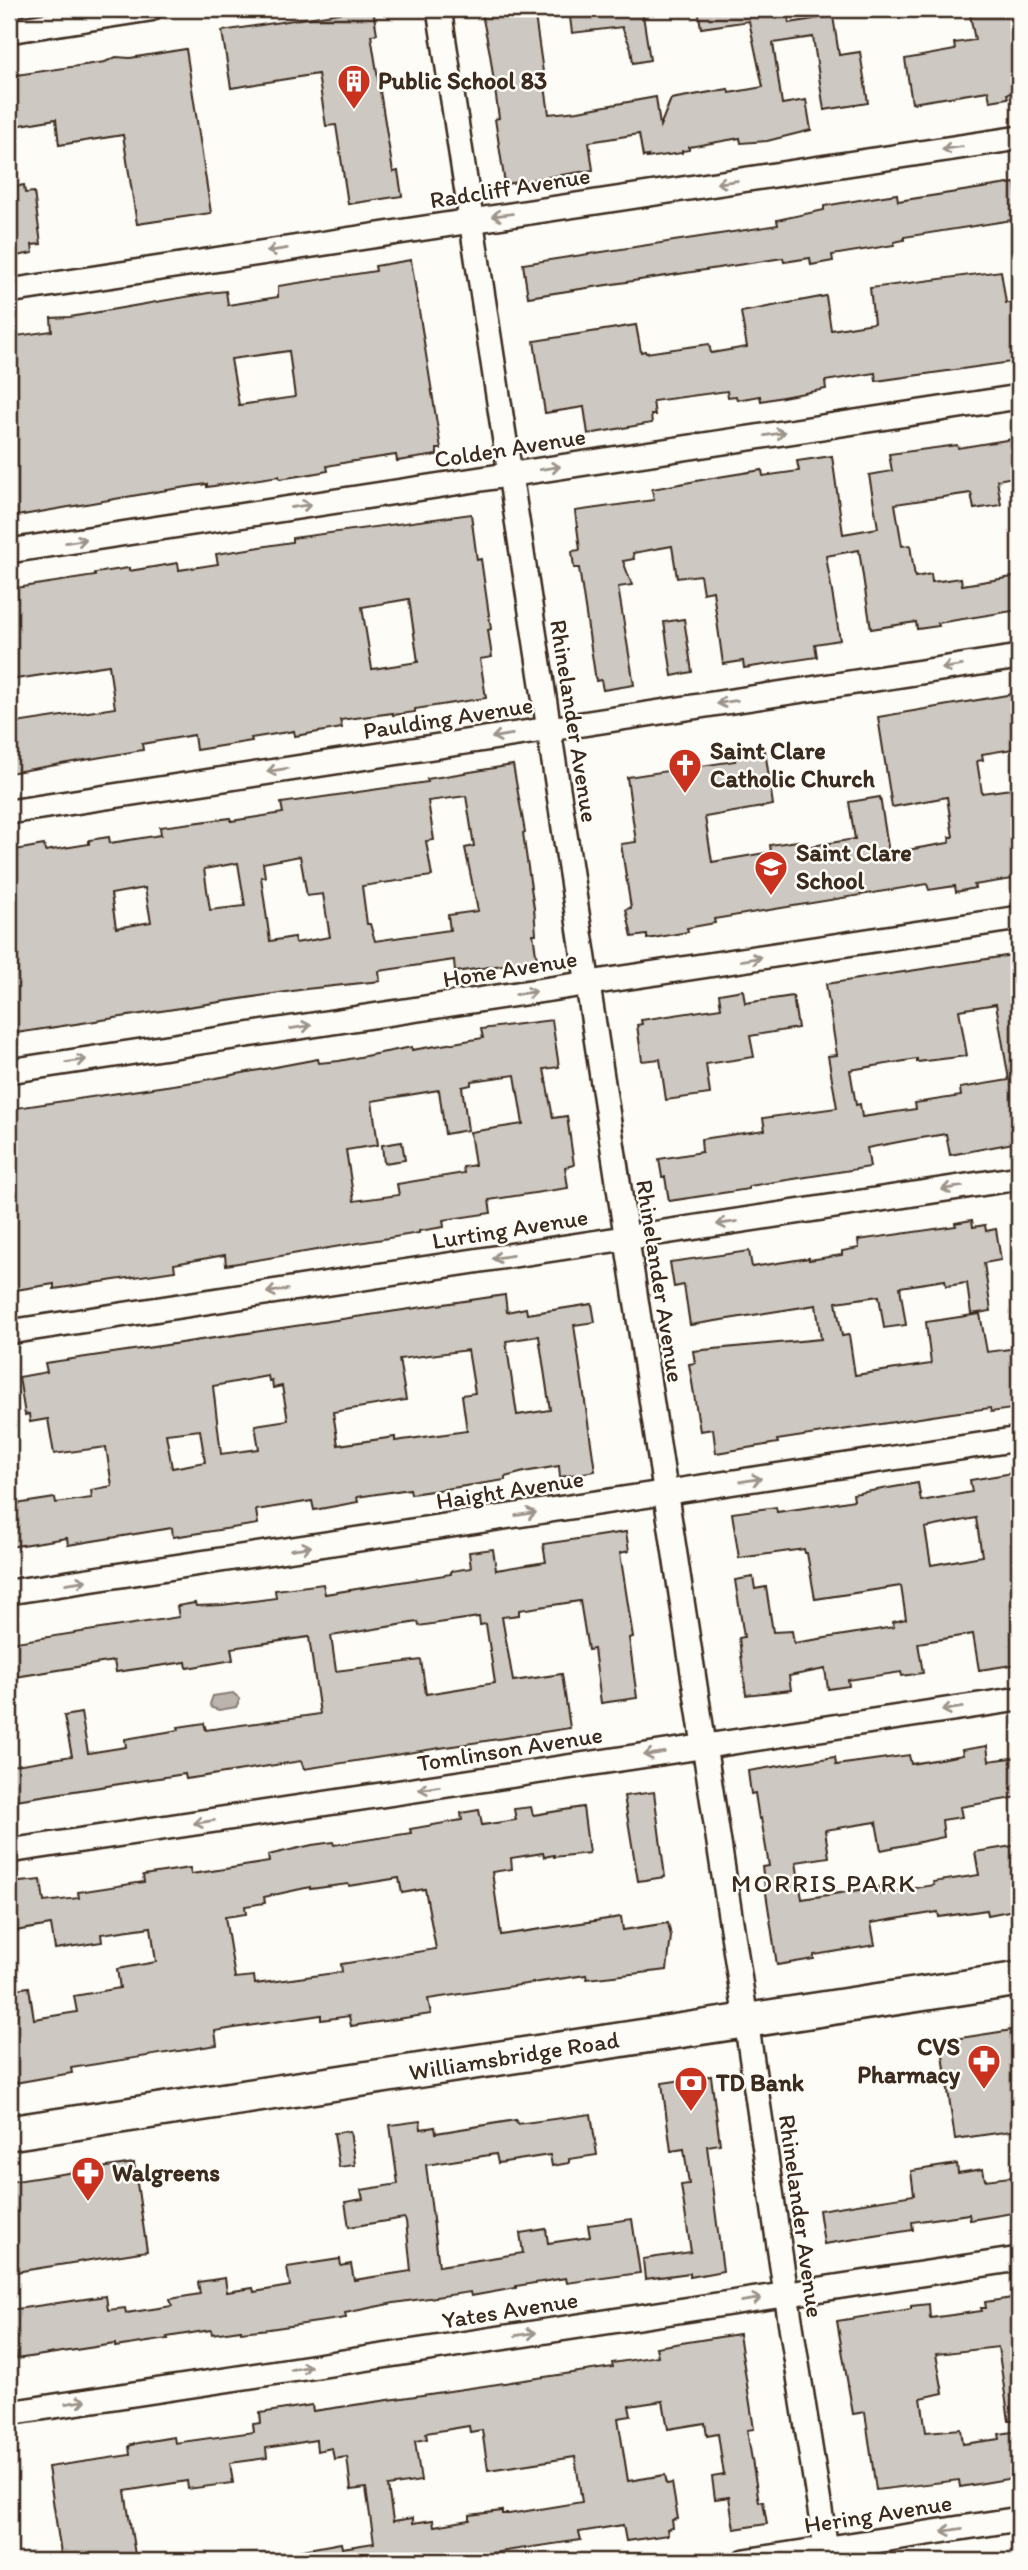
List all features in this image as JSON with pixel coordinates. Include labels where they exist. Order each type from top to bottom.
[{"type":"main road","name":"Williamsbridge Road","points":[[9,2133],[1019,1979]]},
{"type":"street","points":[[9,30],[149,9]]},
{"type":"street","name":"Rhinelander Avenue","points":[[439,9],[827,2555]]},
{"type":"street","name":"Radcliff Avenue","points":[[9,291],[1019,138]]},
{"type":"street","name":"Colden Avenue","points":[[9,551],[1019,397]]},
{"type":"street","name":"Paulding Avenue","points":[[9,812],[1019,657]]},
{"type":"street","name":"Hone Avenue","points":[[9,1071],[1019,918]]},
{"type":"street","name":"Lurting Avenue","points":[[9,1332],[1019,1178]]},
{"type":"street","name":"Haight Avenue","points":[[9,1592],[1019,1439]]},
{"type":"street","name":"Tomlinson Avenue","points":[[9,1852],[1019,1699]]},
{"type":"street","name":"Yates Avenue","points":[[9,2413],[1019,2259]]},
{"type":"street","name":"Hering Avenue","points":[[745,2561],[827,2555],[1019,2519]]},
{"type":"shaded area","points":[[233,1693],[240,1699],[236,1707],[219,1710],[212,1708],[210,1704],[213,1696]]},
{"type":"building","name":"Public School 83","points":[[373,9],[377,34],[371,35],[393,172],[398,171],[402,196],[348,204],[336,125],[326,126],[318,74],[231,88],[222,31]]},
{"type":"building","points":[[481,9],[534,9],[549,114],[656,97],[660,126],[671,99],[728,89],[729,93],[763,87],[749,21],[701,28],[698,9],[787,9],[789,23],[833,16],[839,55],[860,52],[868,103],[824,110],[813,37],[773,43],[782,104],[806,100],[811,130],[767,141],[741,143],[740,138],[689,147],[689,150],[682,153],[647,158],[648,156],[643,157],[639,134],[589,142],[593,170],[505,184],[495,119],[499,118]]},
{"type":"building","points":[[569,9],[642,9],[650,60],[633,63],[631,48],[622,27],[572,33]]},
{"type":"building","points":[[1019,9],[1019,30],[1015,30],[1019,57],[1019,92],[1007,94],[1008,98],[990,101],[988,91],[912,103],[905,59],[955,50],[954,43],[975,40],[970,15]]},
{"type":"building","points":[[186,49],[211,213],[137,224],[123,135],[59,145],[56,119],[9,127],[9,76],[105,62],[116,57],[130,58]]},
{"type":"building","points":[[1015,183],[1019,219],[904,237],[904,240],[894,242],[894,245],[832,255],[833,261],[811,265],[810,258],[784,262],[783,258],[528,297],[523,264],[778,225],[777,220],[824,210],[824,206],[877,197],[897,194],[898,201]]},
{"type":"building","points":[[24,185],[25,193],[34,192],[41,244],[32,245],[33,253],[16,256],[9,210],[9,188]]},
{"type":"building","points":[[411,260],[441,449],[437,449],[437,455],[397,461],[396,455],[327,466],[328,471],[305,475],[280,479],[279,476],[207,487],[207,484],[11,517],[9,337],[52,331],[51,318],[208,293],[226,291],[228,305],[278,297],[278,286],[376,271],[375,266]],"holes":[[[289,351],[295,397],[239,405],[231,359]]]},
{"type":"building","points":[[1001,271],[1006,303],[1019,303],[1019,361],[876,381],[875,373],[825,381],[826,389],[761,401],[760,396],[737,400],[736,396],[728,397],[727,391],[653,401],[655,415],[651,415],[652,423],[588,434],[584,407],[545,413],[534,341],[636,325],[641,352],[709,344],[711,353],[747,347],[741,312],[826,296],[831,330],[874,323],[870,288]]},
{"type":"building","points":[[1019,438],[1019,476],[997,480],[1001,505],[974,509],[971,493],[895,504],[902,546],[910,545],[915,577],[931,574],[932,582],[961,578],[962,585],[1019,576],[1019,610],[917,629],[916,622],[871,629],[859,550],[826,556],[840,640],[815,644],[817,657],[744,668],[743,661],[723,664],[713,591],[703,593],[700,575],[677,578],[672,546],[633,553],[634,559],[623,561],[632,585],[618,587],[634,685],[603,690],[601,680],[596,681],[579,568],[574,568],[572,551],[580,550],[575,511],[654,500],[652,489],[718,477],[762,470],[763,476],[799,471],[797,461],[832,456],[843,534],[878,528],[869,475],[892,471],[889,454],[957,445],[958,448]]},
{"type":"building","points":[[471,514],[477,560],[481,559],[491,629],[488,630],[492,657],[480,659],[486,698],[415,709],[415,712],[340,720],[342,728],[295,736],[294,731],[196,750],[194,735],[142,744],[143,750],[9,773],[9,724],[115,708],[109,665],[9,680],[9,589],[129,568],[129,571],[178,563],[179,570],[218,564],[216,554],[292,542],[292,538]],"holes":[[[409,599],[418,662],[372,669],[362,607]]]},
{"type":"building","points":[[684,619],[692,672],[672,676],[664,622]]},
{"type":"building","points":[[1019,693],[1019,748],[982,754],[983,760],[977,761],[982,793],[1019,788],[1019,808],[1016,809],[1019,878],[974,885],[975,888],[956,892],[955,886],[929,890],[927,884],[714,919],[715,923],[687,928],[688,932],[647,939],[647,935],[632,937],[626,909],[631,908],[621,844],[636,842],[627,777],[735,761],[734,754],[765,750],[773,805],[705,817],[712,862],[771,852],[770,845],[798,841],[799,848],[855,839],[849,802],[880,797],[889,853],[948,843],[949,837],[953,837],[947,797],[892,807],[878,717]]},
{"type":"building","points":[[513,765],[525,832],[537,960],[455,972],[454,960],[379,971],[380,981],[306,989],[16,1033],[9,983],[9,943],[17,941],[11,905],[9,906],[9,851],[44,845],[45,851],[89,844],[89,840],[109,837],[110,843],[161,835],[160,827],[283,813],[281,803],[428,782],[427,779]],"holes":[[[466,796],[474,846],[465,848],[478,911],[448,915],[450,930],[375,941],[370,924],[367,924],[362,886],[432,876],[426,841],[434,840],[428,801]],[[300,856],[307,896],[323,894],[330,937],[295,943],[294,937],[270,941],[261,877],[265,877],[263,863]],[[238,863],[245,906],[210,910],[204,869]],[[145,888],[151,922],[116,928],[111,894]]]},
{"type":"building","points":[[1019,954],[1019,1142],[950,1155],[946,1134],[909,1140],[867,1148],[870,1167],[669,1201],[659,1159],[702,1152],[701,1139],[765,1130],[763,1118],[837,1108],[828,1056],[837,1055],[826,984]],"holes":[[[996,1004],[1009,1080],[960,1088],[961,1096],[915,1103],[916,1109],[862,1117],[860,1104],[856,1105],[850,1070],[917,1059],[917,1062],[967,1056],[959,1010]]]},
{"type":"building","points":[[743,990],[745,1003],[793,996],[798,1028],[750,1036],[754,1057],[706,1064],[710,1094],[666,1100],[660,1059],[642,1061],[637,1025],[642,1024],[641,1020],[721,1008],[719,994]]},
{"type":"building","points":[[552,1020],[559,1067],[544,1069],[553,1118],[567,1116],[574,1165],[565,1167],[568,1188],[489,1200],[491,1213],[443,1220],[444,1227],[419,1233],[226,1265],[225,1255],[174,1264],[175,1271],[54,1289],[54,1284],[9,1291],[9,1203],[16,1202],[9,1139],[9,1109],[200,1081],[318,1059],[319,1063],[339,1061],[412,1047],[412,1050],[483,1038],[481,1029]],"holes":[[[515,1075],[523,1124],[470,1132],[475,1165],[463,1167],[464,1173],[397,1184],[399,1195],[354,1201],[346,1150],[378,1145],[372,1101],[439,1090],[445,1134],[468,1130],[462,1087],[471,1085],[471,1081]]]},
{"type":"building","points":[[402,1142],[405,1160],[384,1163],[382,1145]]},
{"type":"building","points":[[972,1220],[973,1227],[985,1225],[986,1231],[996,1229],[1001,1260],[984,1263],[991,1311],[971,1314],[967,1283],[946,1286],[945,1280],[900,1287],[906,1325],[884,1328],[879,1296],[836,1302],[842,1336],[849,1335],[855,1375],[931,1364],[926,1322],[980,1314],[987,1352],[1018,1348],[1019,1408],[991,1412],[990,1408],[952,1413],[777,1440],[778,1443],[716,1453],[713,1429],[700,1431],[689,1364],[695,1363],[693,1351],[821,1339],[816,1305],[690,1325],[684,1285],[674,1287],[670,1262],[749,1251],[752,1267],[809,1260],[842,1255],[842,1251],[859,1248],[858,1240],[956,1226],[955,1223]]},
{"type":"building","points":[[505,1295],[507,1312],[526,1308],[527,1314],[592,1304],[595,1322],[574,1325],[595,1471],[560,1477],[559,1466],[479,1484],[411,1494],[410,1489],[357,1497],[358,1502],[314,1510],[312,1501],[256,1510],[258,1524],[173,1537],[172,1528],[68,1545],[67,1538],[9,1547],[9,1505],[55,1498],[56,1503],[92,1498],[91,1490],[112,1486],[106,1447],[54,1454],[48,1419],[30,1422],[29,1414],[25,1415],[19,1377],[47,1372],[45,1363]],"holes":[[[539,1336],[550,1410],[517,1415],[506,1341]],[[468,1350],[475,1393],[462,1395],[467,1431],[395,1441],[395,1437],[338,1445],[333,1412],[406,1400],[399,1359]],[[268,1376],[269,1381],[272,1380],[273,1388],[282,1386],[288,1420],[255,1425],[259,1449],[221,1454],[213,1386]],[[200,1430],[205,1462],[172,1468],[166,1434]]]},
{"type":"building","points":[[1019,1472],[1019,1664],[979,1670],[973,1634],[918,1643],[923,1673],[902,1676],[901,1672],[848,1680],[849,1686],[828,1689],[825,1669],[789,1676],[791,1690],[746,1695],[739,1638],[744,1637],[735,1580],[753,1577],[755,1589],[766,1587],[773,1632],[792,1631],[794,1643],[894,1627],[893,1622],[906,1619],[901,1586],[815,1599],[804,1549],[739,1558],[732,1513],[776,1507],[777,1512],[831,1504],[854,1500],[853,1494],[918,1483],[921,1501],[972,1492],[970,1480]],"holes":[[[976,1518],[982,1556],[931,1565],[925,1528]]]},
{"type":"building","points":[[626,1532],[629,1551],[620,1553],[633,1637],[629,1638],[637,1698],[601,1703],[594,1649],[588,1650],[580,1601],[519,1610],[519,1615],[502,1617],[513,1681],[562,1674],[570,1728],[304,1769],[301,1761],[186,1779],[185,1774],[9,1801],[9,1766],[72,1756],[64,1716],[81,1713],[88,1753],[126,1747],[125,1739],[179,1730],[178,1727],[204,1723],[206,1730],[320,1714],[309,1637],[231,1648],[233,1660],[187,1668],[186,1662],[116,1672],[114,1661],[9,1678],[9,1643],[179,1617],[177,1606],[195,1603],[196,1606],[222,1605],[276,1598],[275,1590],[323,1584],[325,1594],[451,1574],[451,1571],[471,1568],[469,1552],[493,1549],[496,1570],[546,1562],[543,1544]],"holes":[[[479,1617],[480,1625],[486,1624],[495,1683],[426,1694],[421,1660],[336,1671],[331,1636],[418,1622],[419,1626]]]},
{"type":"building","points":[[987,1746],[989,1761],[1019,1757],[1019,1797],[960,1807],[962,1817],[942,1820],[944,1837],[881,1850],[876,1822],[825,1830],[829,1857],[796,1862],[802,1899],[878,1887],[879,1894],[979,1875],[975,1852],[1019,1845],[1019,1909],[988,1915],[987,1910],[939,1917],[938,1912],[871,1923],[875,1945],[814,1955],[814,1959],[777,1965],[762,1867],[769,1866],[761,1818],[759,1819],[755,1793],[751,1794],[748,1771],[835,1757],[836,1765],[909,1755],[911,1764],[963,1755],[962,1750]]},
{"type":"building","points":[[654,1792],[665,1877],[638,1881],[624,1796]]},
{"type":"building","points":[[531,1807],[533,1815],[583,1807],[589,1853],[544,1857],[543,1853],[511,1858],[512,1869],[492,1872],[501,1935],[621,1917],[623,1930],[668,1923],[671,1936],[667,1970],[587,1979],[586,1975],[428,1999],[431,2014],[351,2026],[349,2016],[321,2020],[321,2015],[215,2031],[217,2045],[71,2068],[72,2073],[9,2084],[9,1990],[29,1987],[34,2019],[77,2012],[74,1996],[120,1988],[117,1969],[156,1962],[151,1927],[101,1934],[102,1942],[55,1949],[51,1925],[9,1932],[9,1883],[41,1880],[44,1902],[79,1898],[78,1892],[144,1882],[143,1875],[190,1868],[191,1874],[238,1867],[269,1862],[268,1855],[312,1845],[333,1842],[334,1845],[411,1833],[410,1829],[462,1820],[461,1813],[479,1810],[482,1825],[516,1820],[514,1809]],"holes":[[[399,1878],[402,1893],[425,1889],[436,1949],[341,1964],[342,1972],[255,1984],[254,1976],[235,1978],[225,1917],[246,1914],[245,1906],[265,1903],[264,1897],[310,1887],[349,1886]]]},
{"type":"building","name":"CVS Pharmacy","points":[[1019,2029],[1019,2130],[955,2139],[941,2041]]},
{"type":"building","points":[[711,2076],[720,2144],[707,2146],[723,2271],[690,2277],[690,2273],[645,2279],[643,2259],[691,2252],[681,2185],[689,2184],[684,2149],[671,2151],[662,2083]]},
{"type":"building","points":[[591,2114],[597,2155],[569,2159],[569,2163],[552,2166],[550,2155],[498,2163],[496,2154],[426,2165],[439,2266],[523,2253],[520,2233],[546,2229],[548,2243],[590,2237],[588,2225],[632,2219],[640,2273],[567,2283],[566,2278],[471,2296],[470,2292],[394,2303],[345,2313],[346,2318],[241,2332],[212,2334],[211,2330],[115,2347],[115,2344],[16,2359],[9,2310],[106,2296],[108,2310],[125,2308],[126,2313],[172,2306],[170,2299],[200,2294],[198,2282],[225,2278],[227,2292],[253,2288],[254,2292],[290,2286],[287,2267],[340,2259],[341,2266],[351,2264],[354,2280],[411,2271],[404,2218],[349,2227],[345,2202],[363,2199],[361,2190],[398,2184],[390,2125],[420,2121],[421,2129],[435,2127],[436,2133],[516,2120],[517,2124]]},
{"type":"building","points":[[350,2131],[355,2165],[339,2167],[334,2133]]},
{"type":"building","points":[[134,2163],[147,2251],[9,2273],[9,2182]]},
{"type":"building","points":[[957,2164],[958,2173],[983,2169],[985,2180],[1019,2176],[1019,2212],[970,2220],[969,2214],[912,2222],[913,2230],[824,2244],[819,2210],[914,2195],[911,2171]]},
{"type":"building","points":[[1019,2297],[1019,2421],[1009,2421],[998,2347],[936,2354],[943,2393],[921,2398],[926,2432],[961,2429],[963,2444],[1000,2439],[999,2434],[1019,2431],[1019,2477],[960,2487],[959,2480],[876,2490],[865,2412],[853,2414],[837,2321],[929,2304],[930,2318],[982,2311],[981,2308],[986,2308],[985,2302]]},
{"type":"building","points":[[739,2334],[754,2429],[747,2430],[759,2502],[763,2501],[767,2524],[734,2529],[729,2497],[715,2499],[712,2477],[724,2475],[718,2434],[707,2436],[705,2423],[668,2429],[663,2401],[629,2406],[631,2416],[618,2418],[628,2481],[665,2475],[667,2484],[672,2483],[678,2519],[672,2520],[673,2528],[667,2529],[668,2535],[626,2541],[623,2525],[579,2532],[581,2540],[451,2559],[292,2561],[291,2552],[341,2543],[342,2548],[374,2543],[366,2488],[351,2490],[347,2457],[334,2459],[332,2448],[317,2451],[316,2440],[266,2448],[267,2458],[230,2463],[233,2483],[188,2489],[187,2481],[125,2491],[136,2561],[62,2561],[48,2467],[130,2455],[129,2446],[138,2443],[174,2437],[175,2443],[254,2432],[253,2424],[261,2423],[260,2413],[312,2405],[313,2411],[613,2367],[612,2363],[658,2356],[656,2347]],"holes":[[[469,2426],[470,2432],[482,2430],[488,2470],[575,2457],[582,2502],[509,2514],[502,2514],[502,2511],[470,2515],[470,2520],[434,2526],[433,2520],[413,2523],[413,2518],[393,2521],[388,2486],[421,2481],[415,2441],[427,2439],[426,2433]]]},
{"type":"place","name":"Public School 83","points":[[354,111]]},
{"type":"place","name":"Saint Clare Catholic Church","points":[[685,795]]},
{"type":"place","name":"Saint Clare School","points":[[771,897]]},
{"type":"place","name":"CVS Pharmacy","points":[[984,2091]]},
{"type":"place","name":"TD Bank","points":[[691,2113]]},
{"type":"place","name":"Walgreens","points":[[88,2203]]},
{"type":"district","name":"MORRIS PARK","points":[[824,1883]]}]
